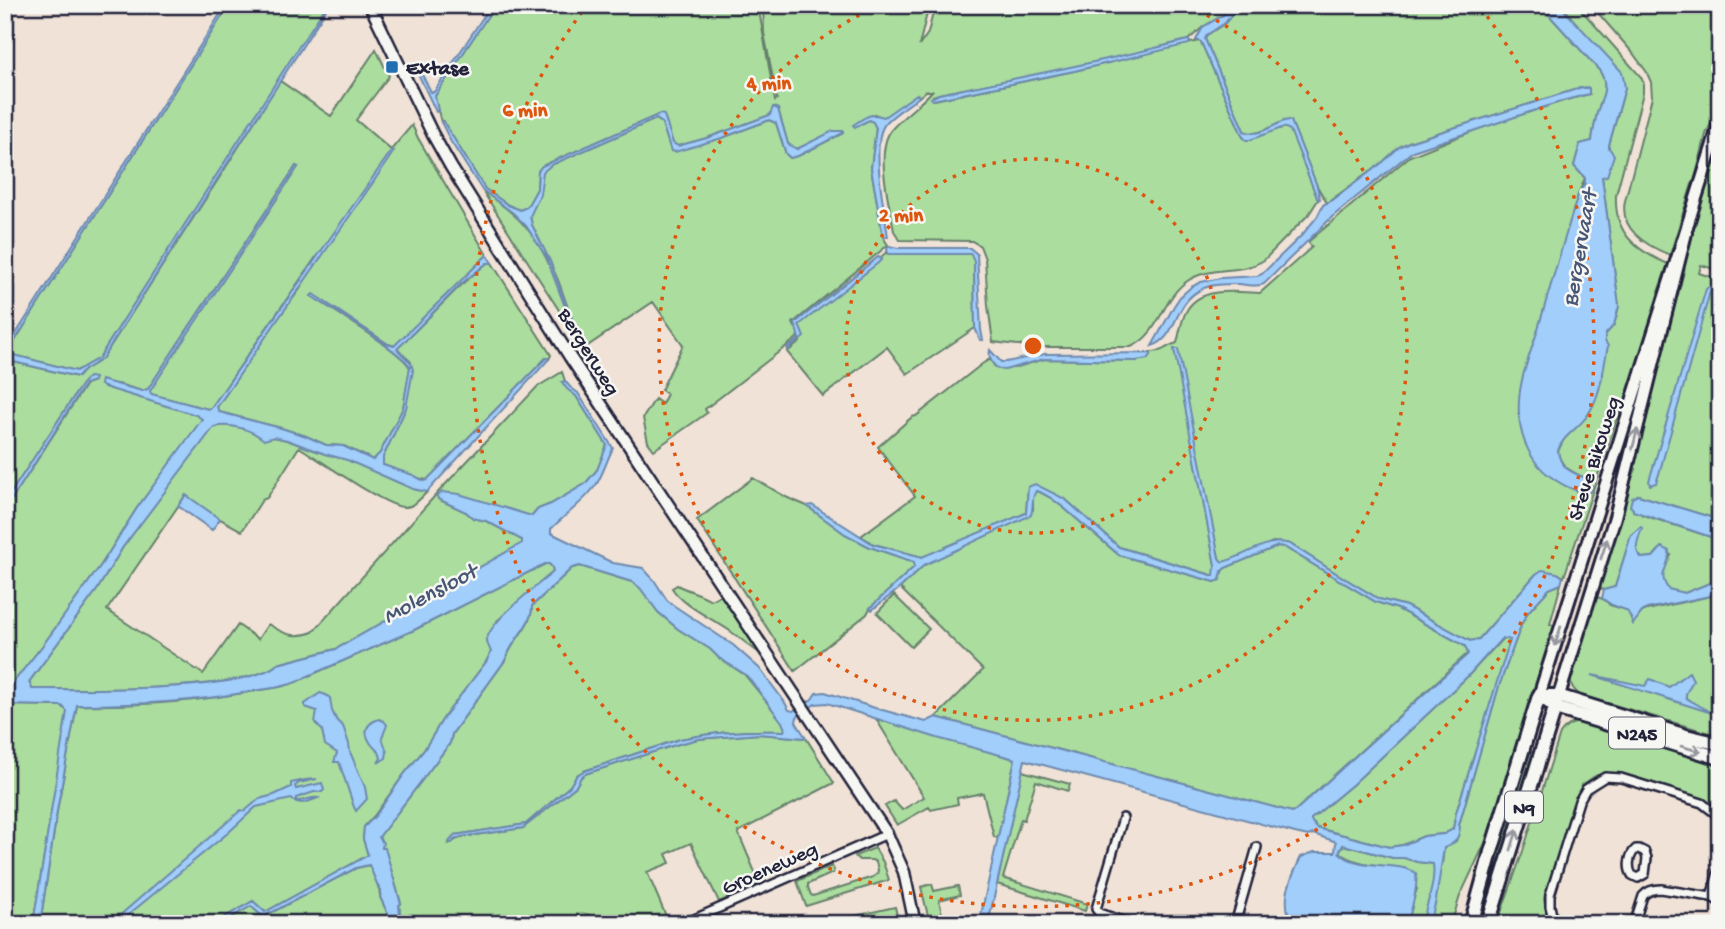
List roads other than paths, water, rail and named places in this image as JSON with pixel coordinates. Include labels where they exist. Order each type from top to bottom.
[{"type":"highway","name":"N245","points":[[1539,696],[1720,758]]},
{"type":"highway","name":"N9","points":[[1471,924],[1539,696]]},
{"type":"highway","name":"N245","points":[[1557,702],[1720,744]]},
{"type":"highway","name":"N9","points":[[1488,924],[1557,702]]},
{"type":"main road","name":"Bergerweg","points":[[370,5],[451,167],[570,357],[887,834],[904,872],[915,924]]},
{"type":"main road","name":"Steve Bikoweg","points":[[1539,696],[1720,122]]},
{"type":"main road","name":"Steve Bikoweg","points":[[1557,702],[1615,517],[1686,233]]},
{"type":"street","points":[[1554,924],[1550,895],[1579,801],[1586,789],[1605,777],[1621,778],[1702,803],[1720,817]]},
{"type":"street","points":[[1123,818],[1096,908],[1099,913],[1132,924]]},
{"type":"street","name":"Groeneweg","points":[[682,924],[887,834]]},
{"type":"street","points":[[1235,924],[1257,847]]},
{"type":"street","points":[[1711,897],[1720,866]]},
{"type":"street","points":[[1642,877],[1650,890]]},
{"type":"street","points":[[1634,924],[1643,896],[1650,890],[1661,889],[1711,897],[1720,902]]},
{"type":"water","points":[[226,5],[229,5],[9,350],[10,354],[76,371],[99,358],[296,51],[329,5],[102,359],[78,377],[5,360],[5,351]]},
{"type":"water","points":[[491,5],[495,5],[435,96],[436,112],[414,65],[416,63],[431,92],[434,92]]},
{"type":"water","points":[[1232,5],[1240,5],[1225,23],[1205,39],[1244,131],[1259,132],[1284,121],[1291,121],[1317,186],[1318,200],[1290,130],[1284,127],[1250,140],[1243,137],[1201,42],[1196,40],[1203,27],[1223,15]]},
{"type":"water","name":"Bergervaart","points":[[1540,5],[1562,5],[1622,72],[1625,88],[1609,145],[1614,155],[1607,176],[1602,177],[1619,306],[1614,325],[1605,335],[1608,346],[1601,382],[1592,408],[1563,441],[1558,451],[1565,467],[1590,480],[1590,492],[1570,488],[1543,470],[1525,443],[1520,423],[1519,401],[1524,374],[1578,195],[1585,183],[1585,178],[1574,166],[1580,144],[1592,141],[1605,86],[1599,70]]},
{"type":"water","points":[[1188,40],[1189,44],[1074,71],[933,100],[931,98],[939,94]]},
{"type":"water","points":[[1580,88],[1589,88],[1589,94],[1413,151],[1332,217],[1264,284],[1218,285],[1200,290],[1185,304],[1167,336],[1152,346],[1174,306],[1191,287],[1221,278],[1262,274],[1302,235],[1323,205],[1383,162],[1399,147]]},
{"type":"water","points":[[917,94],[919,97],[888,121],[881,133],[880,179],[888,237],[883,237],[871,168],[876,128],[869,120],[855,127],[853,125],[871,115],[884,117]]},
{"type":"water","points":[[773,107],[778,109],[788,144],[797,149],[833,131],[843,133],[790,158],[786,154],[776,123],[769,120],[675,152],[671,151],[662,123],[656,119],[551,165],[543,172],[540,195],[530,216],[532,225],[550,261],[576,330],[595,363],[593,365],[576,335],[546,257],[536,241],[513,213],[482,190],[441,122],[443,121],[485,189],[520,210],[527,207],[537,189],[538,171],[542,166],[660,114],[664,115],[673,143],[678,146],[770,115]]},
{"type":"water","points":[[392,150],[394,151],[372,184],[217,407],[219,412],[281,428],[326,445],[343,446],[373,460],[380,453],[403,408],[410,367],[381,341],[311,296],[313,294],[394,346],[487,255],[492,263],[487,263],[461,284],[397,349],[411,363],[413,370],[406,408],[383,457],[383,465],[427,480],[546,358],[549,359],[427,492],[413,489],[347,460],[287,440],[274,437],[264,440],[240,428],[214,427],[123,547],[97,590],[29,682],[32,689],[122,689],[198,685],[260,673],[278,664],[336,649],[522,543],[522,540],[486,521],[473,518],[437,496],[442,492],[459,494],[532,516],[538,509],[585,484],[597,470],[607,445],[576,396],[562,382],[565,381],[578,393],[613,448],[596,485],[551,529],[551,533],[613,563],[643,568],[667,600],[733,645],[759,668],[789,710],[793,711],[812,699],[816,693],[825,692],[926,722],[936,717],[1292,812],[1468,654],[1465,646],[1398,609],[1376,602],[1284,547],[1278,546],[1225,568],[1220,580],[1215,582],[1119,555],[1064,508],[1036,491],[1031,515],[924,565],[872,610],[870,608],[914,567],[914,562],[870,547],[845,534],[807,506],[812,505],[873,544],[922,557],[1026,513],[1028,487],[1035,484],[1065,499],[1119,547],[1214,576],[1215,565],[1174,349],[1178,349],[1219,558],[1222,562],[1264,545],[1281,542],[1290,544],[1379,599],[1406,606],[1470,641],[1479,639],[1536,574],[1542,570],[1563,577],[1561,584],[1549,589],[1528,612],[1522,623],[1499,686],[1459,825],[1459,834],[1454,842],[1444,848],[1430,924],[1422,924],[1432,886],[1433,864],[1393,858],[1343,845],[1339,852],[1346,858],[1416,873],[1408,922],[1316,924],[1302,921],[1289,916],[1287,908],[1287,893],[1294,872],[1301,857],[1314,852],[1335,852],[1336,842],[1025,760],[988,924],[979,924],[1015,759],[937,738],[827,703],[815,704],[797,717],[796,722],[806,738],[759,734],[698,739],[675,745],[585,774],[576,786],[523,828],[461,837],[449,842],[455,835],[526,824],[584,771],[680,739],[719,733],[785,729],[746,675],[678,629],[658,612],[640,588],[632,582],[580,566],[572,568],[532,606],[529,619],[506,659],[452,734],[450,743],[379,837],[383,843],[382,848],[385,848],[401,904],[401,924],[392,923],[369,865],[356,868],[263,917],[251,906],[220,924],[213,924],[253,901],[265,912],[368,855],[363,839],[364,827],[424,750],[444,717],[486,662],[491,652],[487,641],[495,625],[553,572],[549,564],[545,564],[414,630],[287,685],[188,700],[77,705],[40,924],[33,924],[67,711],[62,706],[5,705],[5,687],[12,684],[43,645],[202,419],[104,387],[100,384],[101,380],[142,391],[148,389],[296,166],[298,167],[150,391],[151,394],[211,408]],"holes":[[[1502,638],[1510,640],[1453,829],[1444,834],[1424,836],[1403,845],[1389,847],[1317,828],[1311,819],[1353,784],[1468,676]]]},
{"type":"water","points":[[889,246],[970,248],[977,254],[983,340],[980,340],[975,328],[974,261],[971,254],[888,254]]},
{"type":"water","points":[[878,257],[882,259],[878,263],[799,325],[804,337],[788,350],[787,348],[799,339],[795,323]]},
{"type":"water","points":[[1710,286],[1720,289],[1720,294],[1710,292],[1659,474],[1656,483],[1650,485],[1706,289]]},
{"type":"water","points":[[990,350],[1001,362],[1045,354],[1151,355],[1148,359],[1136,361],[1044,359],[1005,370],[993,364]]},
{"type":"water","points":[[88,377],[95,378],[94,381],[85,384],[5,510],[5,502]]},
{"type":"water","points":[[186,495],[220,519],[212,530],[178,506]]},
{"type":"water","points":[[1638,495],[1720,520],[1720,540],[1633,511],[1630,506],[1632,498]]},
{"type":"water","points":[[1642,528],[1637,551],[1642,558],[1653,557],[1662,547],[1669,551],[1663,578],[1668,589],[1685,593],[1720,579],[1720,594],[1647,609],[1633,624],[1625,610],[1602,598],[1604,590],[1615,587],[1631,535]]},
{"type":"water","points":[[1689,672],[1693,680],[1686,698],[1712,713],[1592,675],[1645,686],[1650,679],[1669,687]]},
{"type":"water","points":[[320,693],[330,698],[332,711],[343,726],[350,752],[365,787],[367,799],[356,811],[339,762],[334,762],[337,753],[325,745],[322,730],[315,723],[317,711],[305,707],[305,704]]},
{"type":"water","points":[[379,719],[387,725],[382,738],[387,752],[386,758],[378,763],[381,758],[379,752],[368,739],[367,730],[372,722]]},
{"type":"water","points":[[317,779],[295,786],[296,789],[322,783],[322,792],[296,798],[296,801],[318,798],[301,803],[294,801],[291,799],[256,807],[117,924],[110,924],[241,810],[245,811],[259,799],[291,787],[291,783]]},
{"type":"place","name":"Extase","points":[[392,67]]},
{"type":"water label","name":"Molensloot","points":[[429,592]]}]
